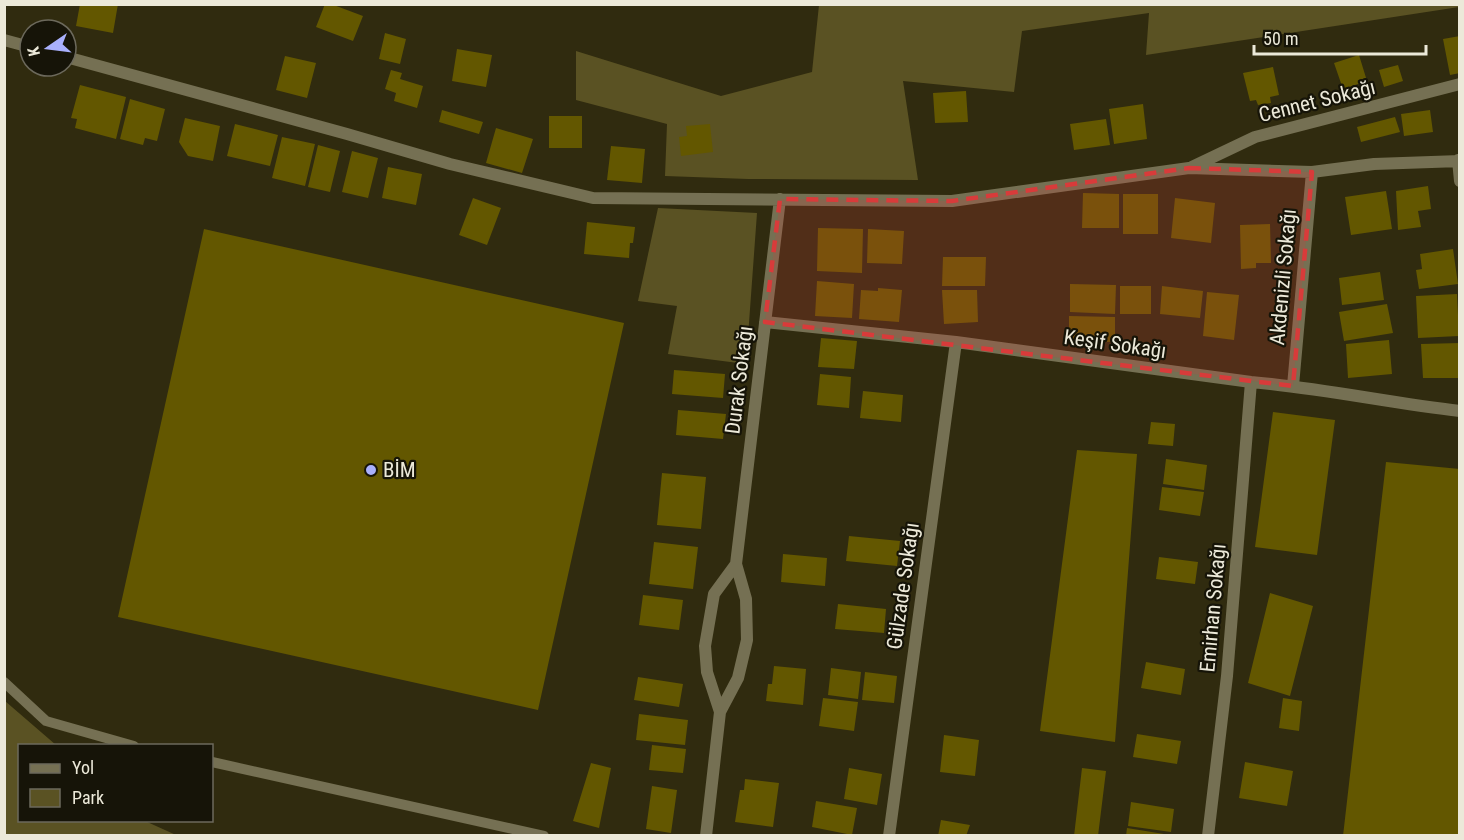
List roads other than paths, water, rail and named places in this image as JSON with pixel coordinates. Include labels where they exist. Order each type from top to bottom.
[{"type":"street","points":[[78,60],[450,164],[593,198],[952,201],[1189,168],[1312,172],[1374,164],[1459,161],[1460,181]]},
{"type":"street","name":"Cennet Sokağı","points":[[1189,168],[1255,137],[1460,84]]},
{"type":"street","name":"Akdenizli Sokağı","points":[[1293,386],[1312,172]]},
{"type":"street","name":"Durak Sokağı","points":[[706,836],[720,712],[738,678],[747,640],[746,599],[736,564],[780,199]]},
{"type":"street","name":"Keşif Sokağı","points":[[765,322],[956,342],[1293,386],[1398,404],[1460,411]]},
{"type":"street","name":"Gülzade Sokağı","points":[[889,836],[956,342]]},
{"type":"street","name":"Emirhan Sokağı","points":[[1208,836],[1227,676],[1251,382]]},
{"type":"street","name":"Durak Sokağı","points":[[720,712],[707,672],[705,646],[714,594],[736,564]]},
{"type":"lane","points":[[4,682],[46,721],[127,744]]},
{"type":"lane","points":[[213,762],[544,836]]},
{"type":"place","name":"BİM","points":[[371,470]]}]
